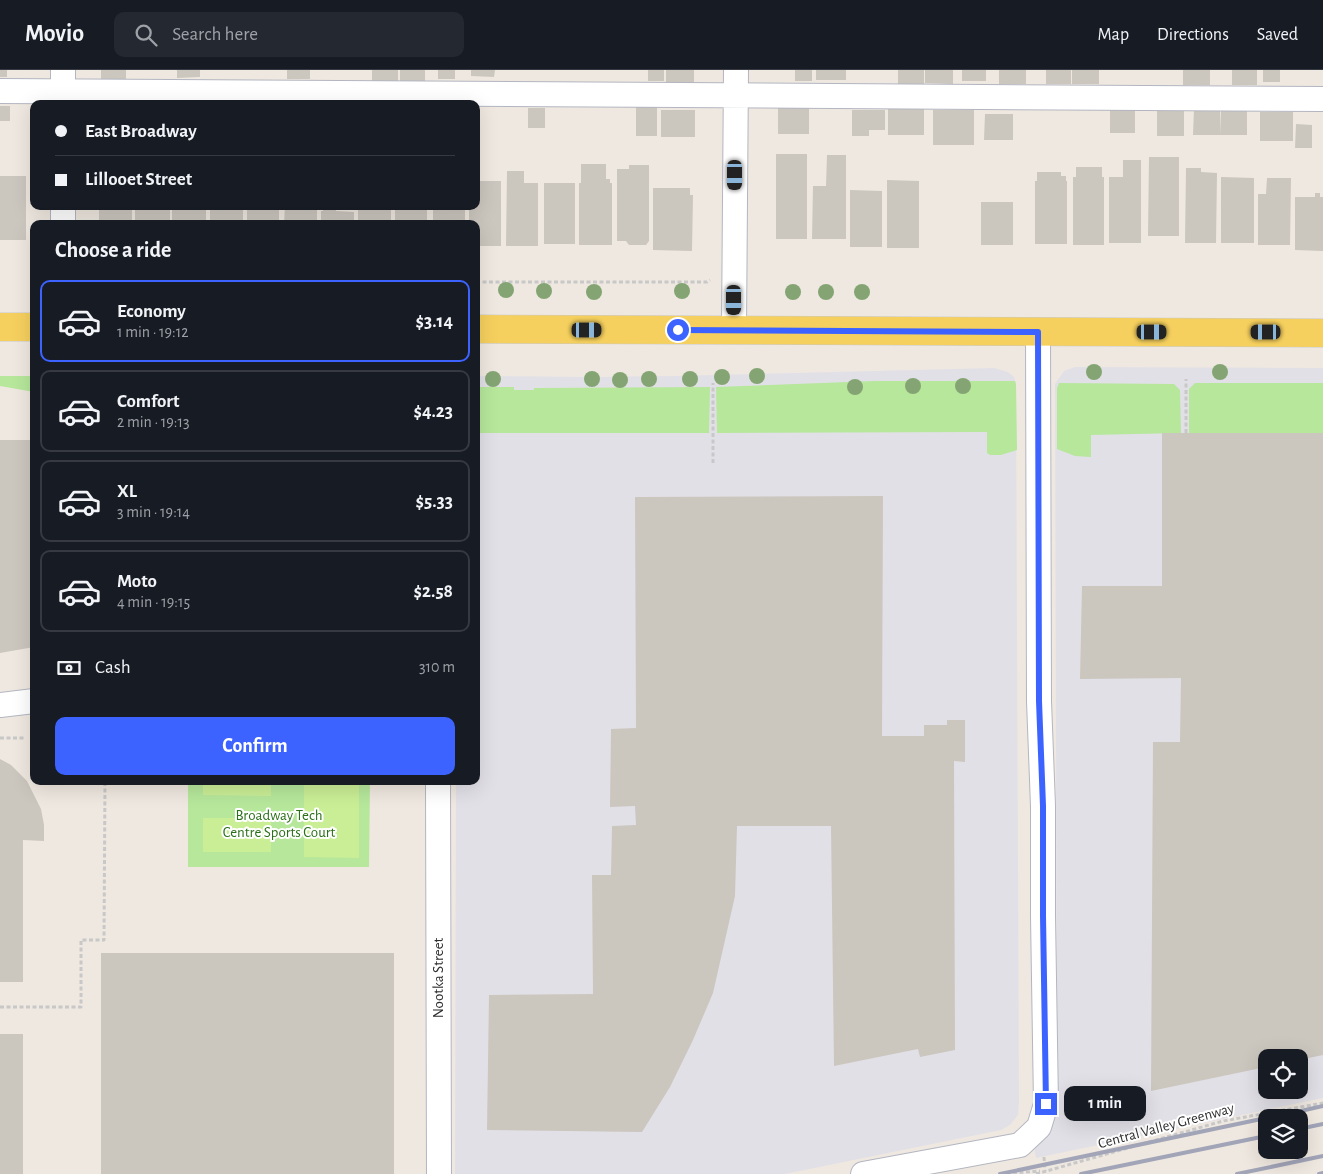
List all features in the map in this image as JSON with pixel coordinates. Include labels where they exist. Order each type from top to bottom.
[{"type":"main road","points":[[0,327],[30,328]]},
{"type":"main road","points":[[480,329],[1323,333]]},
{"type":"street","points":[[734,330],[736,70]]},
{"type":"street","points":[[0,91],[63,88],[736,96],[1323,99]]},
{"type":"street","points":[[863,1174],[1020,1145],[1039,1127],[1046,1104],[1043,806],[1039,701],[1038,332]]},
{"type":"street","points":[[0,705],[30,701]]},
{"type":"street","name":"Nootka Street","points":[[438,785],[438,1174]]},
{"type":"path","points":[[480,282],[707,282]]},
{"type":"path","points":[[1186,380],[1186,432]]},
{"type":"path","points":[[713,383],[713,463]]},
{"type":"path","points":[[0,738],[24,738]]},
{"type":"path","points":[[0,1007],[81,1007],[81,940],[104,940],[104,785]]},
{"type":"path","name":"Central Valley Greenway","points":[[1036,1174],[1223,1121],[1323,1102]]},
{"type":"path","name":"Central Valley Greenway","points":[[1007,1173],[1045,1171]]},
{"type":"shaded area","points":[[1075,367],[1323,368],[1323,1098],[1270,1109],[1258,1109],[1258,1112],[1036,1158],[1034,1147],[1044,1137],[1053,1123],[1057,1096],[1055,384],[1064,371]]},
{"type":"shaded area","points":[[994,368],[1008,372],[1014,377],[1016,384],[1018,1115],[1010,1125],[1001,1130],[785,1174],[455,1174],[456,785],[480,785],[480,376],[673,376]]},
{"type":"green space","points":[[0,376],[30,376],[30,391],[0,386]]},
{"type":"green space","points":[[875,381],[1015,381],[1017,450],[1001,455],[990,455],[987,453],[987,432],[717,433],[716,387]]},
{"type":"green space","points":[[1059,383],[1174,384],[1180,390],[1181,433],[1091,435],[1091,457],[1075,456],[1057,449],[1057,388]]},
{"type":"green space","points":[[1195,383],[1323,383],[1323,433],[1189,433],[1189,389]]},
{"type":"green space","points":[[480,387],[514,387],[514,390],[534,390],[534,388],[710,387],[709,433],[480,433]]},
{"type":"green space","name":"Broadway Tech Centre Sports Court","points":[[188,785],[370,785],[369,867],[188,867]]},
{"type":"green space","points":[[203,785],[271,785],[271,796],[203,795]]},
{"type":"green space","points":[[304,785],[359,785],[359,858],[304,857]]},
{"type":"green space","points":[[203,818],[271,818],[271,852],[203,852]]},
{"type":"building","points":[[0,70],[7,70],[7,77],[0,77]]},
{"type":"building","points":[[101,70],[126,70],[126,79],[101,79]]},
{"type":"building","points":[[177,70],[200,70],[200,77],[177,78]]},
{"type":"building","points":[[287,70],[310,70],[310,79],[287,79]]},
{"type":"building","points":[[372,70],[398,70],[398,81],[372,81]]},
{"type":"building","points":[[400,70],[425,70],[425,81],[400,81]]},
{"type":"building","points":[[438,70],[455,70],[455,79],[438,79]]},
{"type":"building","points":[[471,70],[495,70],[494,77],[471,76]]},
{"type":"building","points":[[648,70],[664,70],[664,81],[648,81]]},
{"type":"building","points":[[666,70],[694,70],[694,83],[666,83]]},
{"type":"building","points":[[795,70],[812,70],[812,81],[795,81]]},
{"type":"building","points":[[816,70],[846,70],[846,80],[816,80]]},
{"type":"building","points":[[898,70],[924,70],[924,84],[898,84]]},
{"type":"building","points":[[925,70],[953,70],[953,84],[925,83]]},
{"type":"building","points":[[962,70],[986,70],[986,81],[962,81]]},
{"type":"building","points":[[999,70],[1026,70],[1026,84],[999,84]]},
{"type":"building","points":[[1046,70],[1071,70],[1071,84],[1046,84]]},
{"type":"building","points":[[1072,70],[1099,70],[1099,84],[1072,84]]},
{"type":"building","points":[[1183,70],[1210,70],[1210,85],[1183,85]]},
{"type":"building","points":[[1232,70],[1257,70],[1257,85],[1232,85]]},
{"type":"building","points":[[1263,70],[1280,70],[1280,82],[1263,82]]},
{"type":"building","points":[[0,106],[10,106],[10,121],[0,121]]},
{"type":"building","points":[[778,106],[809,106],[809,134],[778,134]]},
{"type":"building","points":[[636,107],[657,107],[657,136],[636,136]]},
{"type":"building","points":[[888,107],[924,107],[924,135],[888,135]]},
{"type":"building","points":[[528,108],[545,108],[545,128],[528,128]]},
{"type":"building","points":[[1110,108],[1135,108],[1135,133],[1110,133]]},
{"type":"building","points":[[1157,108],[1184,108],[1184,136],[1157,136]]},
{"type":"building","points":[[1194,109],[1220,109],[1220,135],[1193,135]]},
{"type":"building","points":[[1221,109],[1247,109],[1247,135],[1220,135]]},
{"type":"building","points":[[661,110],[695,110],[695,137],[661,137]]},
{"type":"building","points":[[852,110],[885,110],[885,130],[869,130],[869,136],[852,136]]},
{"type":"building","points":[[933,110],[974,110],[974,145],[933,145]]},
{"type":"building","points":[[1260,112],[1293,112],[1293,141],[1260,141]]},
{"type":"building","points":[[985,114],[1013,114],[1013,140],[984,140]]},
{"type":"building","points":[[1296,124],[1312,125],[1312,148],[1295,148]]},
{"type":"building","points":[[776,154],[807,154],[807,239],[776,239]]},
{"type":"building","points":[[827,155],[846,155],[846,239],[812,239],[813,186],[826,186]]},
{"type":"building","points":[[1149,157],[1179,157],[1179,236],[1148,236]]},
{"type":"building","points":[[1123,160],[1141,160],[1141,243],[1109,243],[1109,177],[1123,177]]},
{"type":"building","points":[[581,164],[606,164],[606,179],[610,179],[610,183],[612,183],[612,245],[579,245],[579,183],[581,183]]},
{"type":"building","points":[[629,165],[649,165],[649,241],[646,245],[629,245],[626,241],[617,241],[617,169],[629,169]]},
{"type":"building","points":[[1076,167],[1102,167],[1102,177],[1104,177],[1104,245],[1073,245],[1073,177],[1076,177]]},
{"type":"building","points":[[1186,168],[1201,168],[1201,172],[1217,173],[1216,243],[1185,243]]},
{"type":"building","points":[[507,171],[524,171],[524,183],[538,183],[538,246],[506,246]]},
{"type":"building","points":[[1037,172],[1061,172],[1061,176],[1066,176],[1067,244],[1035,244],[1035,181],[1037,181]]},
{"type":"building","points":[[0,176],[26,176],[26,240],[0,240]]},
{"type":"building","points":[[1221,177],[1254,178],[1254,243],[1221,243]]},
{"type":"building","points":[[1267,178],[1291,178],[1290,245],[1258,245],[1258,194],[1266,194]]},
{"type":"building","points":[[887,180],[919,181],[919,248],[887,248]]},
{"type":"building","points":[[480,181],[501,181],[501,246],[480,246],[480,220],[469,220],[469,210],[480,210]]},
{"type":"building","points":[[544,183],[575,183],[575,244],[544,244]]},
{"type":"building","points":[[653,188],[690,188],[690,195],[693,195],[692,251],[653,250]]},
{"type":"building","points":[[850,190],[882,191],[882,247],[850,247]]},
{"type":"building","points":[[1315,193],[1320,193],[1320,197],[1323,197],[1323,251],[1295,250],[1295,197],[1315,197]]},
{"type":"building","points":[[981,202],[1013,202],[1013,245],[981,245]]},
{"type":"building","points":[[99,210],[132,210],[132,220],[99,220]]},
{"type":"building","points":[[135,210],[170,210],[170,220],[135,220]]},
{"type":"building","points":[[172,210],[206,210],[206,220],[172,220]]},
{"type":"building","points":[[210,210],[243,210],[243,220],[210,220]]},
{"type":"building","points":[[247,210],[279,210],[279,220],[247,220]]},
{"type":"building","points":[[285,210],[317,210],[317,220],[284,220]]},
{"type":"building","points":[[358,210],[391,210],[391,220],[358,220]]},
{"type":"building","points":[[395,210],[427,210],[427,220],[395,220]]},
{"type":"building","points":[[433,210],[465,210],[465,220],[433,220]]},
{"type":"building","points":[[321,211],[354,212],[354,220],[321,220]]},
{"type":"building","points":[[1162,433],[1323,433],[1323,1055],[1308,1058],[1308,1049],[1258,1049],[1258,1069],[1151,1091],[1153,742],[1180,742],[1181,678],[1080,679],[1082,586],[1162,586]]},
{"type":"building","points":[[0,440],[30,440],[30,648],[0,653]]},
{"type":"building","points":[[883,496],[882,736],[924,736],[924,725],[947,725],[947,720],[965,720],[965,762],[954,761],[955,1050],[920,1057],[918,1049],[834,1066],[831,826],[737,826],[735,896],[713,993],[670,1087],[642,1132],[487,1130],[489,995],[593,994],[592,875],[611,875],[612,826],[636,825],[635,806],[610,807],[611,729],[636,728],[635,497]]},
{"type":"building","points":[[0,759],[11,765],[27,781],[41,809],[44,825],[44,841],[23,840],[23,982],[0,982]]},
{"type":"building","points":[[101,953],[394,953],[394,1174],[101,1174]]},
{"type":"building","points":[[0,1034],[23,1034],[23,1174],[0,1174]]},
{"type":"railway","points":[[1308,1109],[1323,1106]]},
{"type":"railway","points":[[1000,1174],[1258,1120]]},
{"type":"railway","points":[[1308,1127],[1323,1124]]},
{"type":"railway","points":[[1081,1174],[1258,1138]]},
{"type":"railway","points":[[1237,1174],[1323,1156]]},
{"type":"railway","points":[[1319,1174],[1323,1173]]},
{"type":"route","points":[[678,330],[1038,332],[1039,701],[1043,806],[1046,1104]]}]
